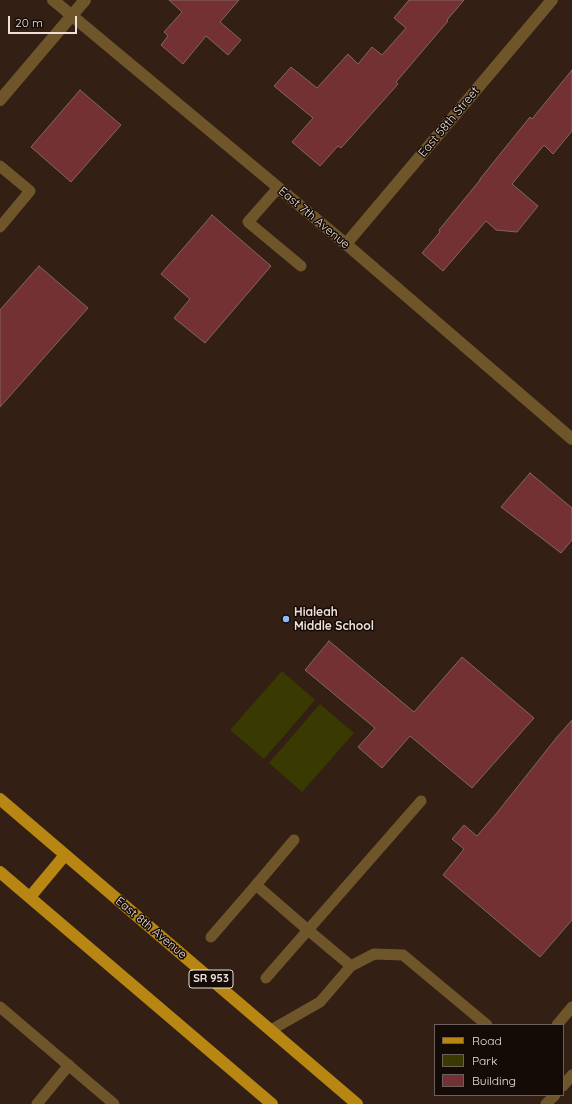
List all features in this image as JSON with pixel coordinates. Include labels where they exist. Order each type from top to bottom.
[{"type":"main road","name":"East 8th Avenue","points":[[0,799],[357,1104]]},
{"type":"main road","points":[[30,897],[65,855]]},
{"type":"main road","points":[[0,872],[272,1104]]},
{"type":"street","name":"East 7th Avenue","points":[[53,0],[346,244],[572,439]]},
{"type":"street","points":[[0,100],[85,0]]},
{"type":"street","name":"East 58th Street","points":[[346,244],[552,0]]},
{"type":"lane","points":[[0,166],[30,191],[0,227]]},
{"type":"lane","points":[[278,188],[248,222],[301,266]]},
{"type":"lane","points":[[266,978],[421,801]]},
{"type":"lane","points":[[211,937],[294,840]]},
{"type":"lane","points":[[256,885],[351,966]]},
{"type":"lane","points":[[271,1030],[320,1002],[351,966],[374,954],[403,955],[485,1024]]},
{"type":"lane","points":[[0,1007],[114,1104]]},
{"type":"lane","points":[[558,1024],[572,1007]]},
{"type":"lane","points":[[37,1104],[69,1065]]},
{"type":"lane","points":[[564,1085],[572,1075]]},
{"type":"lane","points":[[546,1104],[554,1096]]},
{"type":"green space","points":[[282,671],[315,700],[264,759],[230,730]]},
{"type":"green space","points":[[320,704],[354,733],[302,792],[269,763]]},
{"type":"building","points":[[169,0],[239,0],[220,22],[241,40],[228,55],[206,36],[183,64],[161,45],[168,36],[164,32],[182,12]]},
{"type":"building","points":[[409,0],[464,0],[396,82],[398,84],[341,148],[338,146],[320,166],[292,142],[313,118],[274,86],[291,67],[317,88],[348,54],[358,64],[372,47],[382,55],[406,28],[394,18]]},
{"type":"building","points":[[572,70],[572,131],[553,154],[544,145],[512,184],[538,206],[517,232],[496,230],[486,221],[443,271],[422,253],[530,117],[532,119]]},
{"type":"building","points":[[80,90],[121,125],[71,182],[31,147]]},
{"type":"building","points":[[212,215],[271,266],[205,343],[174,318],[190,299],[161,274]]},
{"type":"building","points":[[39,266],[88,308],[0,407],[0,310]]},
{"type":"building","points":[[530,473],[572,508],[572,540],[561,553],[501,507]]},
{"type":"building","points":[[329,641],[414,712],[462,657],[534,718],[472,788],[410,736],[382,768],[358,747],[375,728],[305,670]]},
{"type":"building","points":[[572,720],[572,920],[540,957],[443,875],[464,849],[452,839],[464,825],[477,836]]},
{"type":"place","name":"Hialeah Middle School","points":[[286,619]]}]
